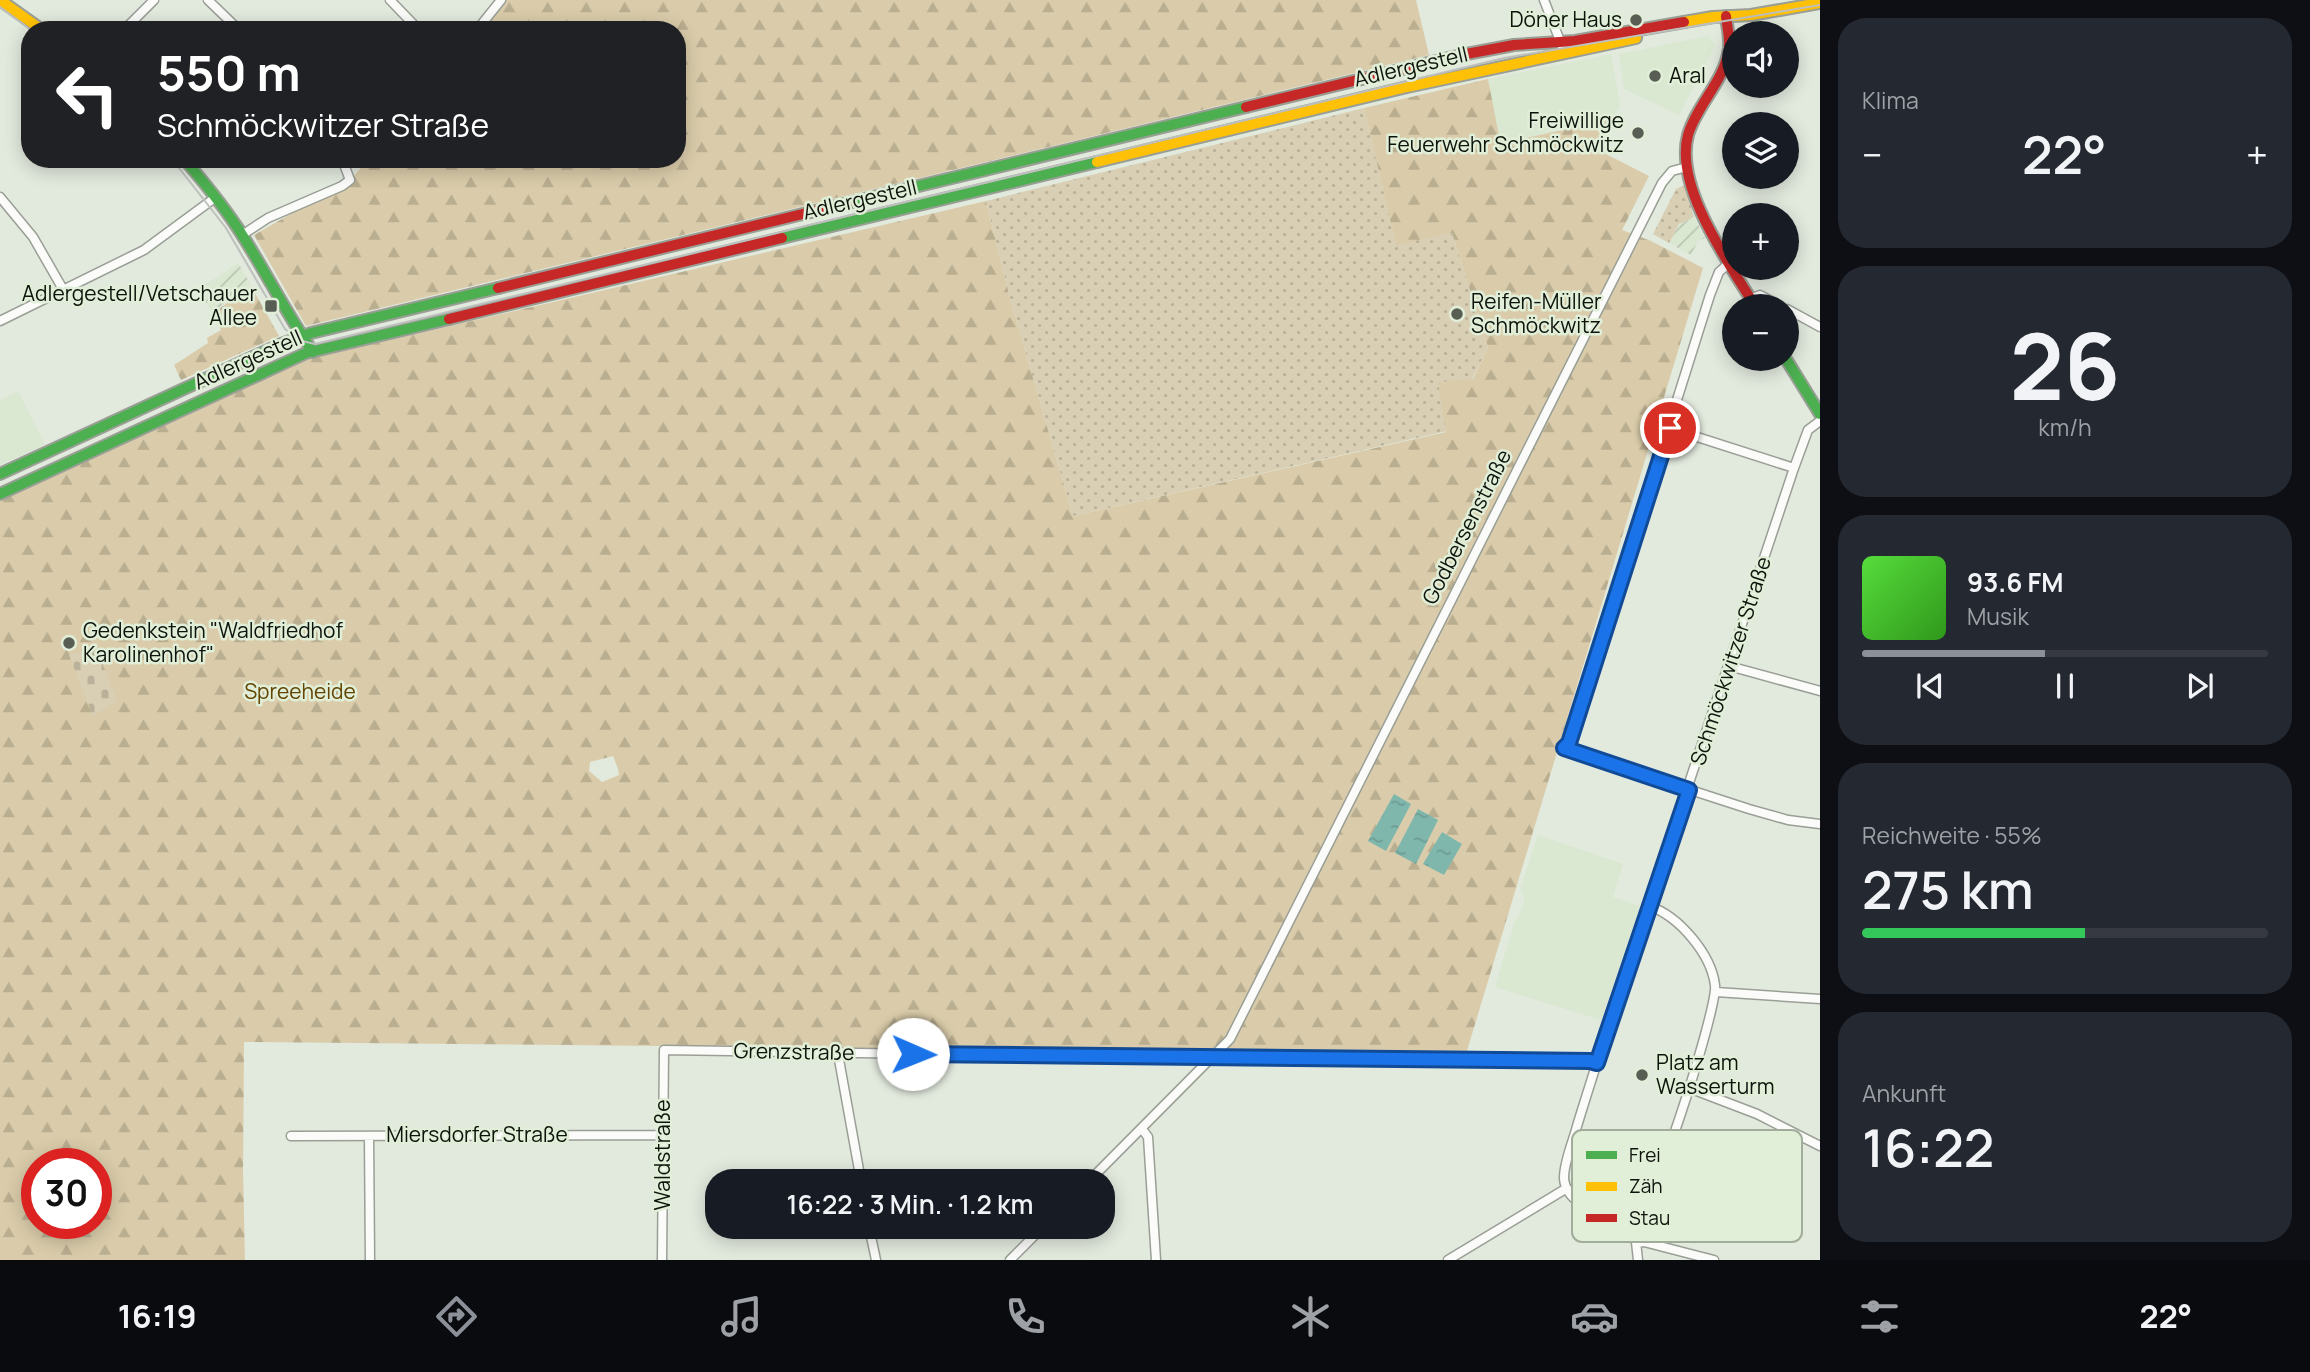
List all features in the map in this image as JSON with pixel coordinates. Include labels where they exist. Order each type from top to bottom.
[{"type":"main road","points":[[0,0],[29,21]]},
{"type":"main road","name":"Adlergestell","points":[[0,494],[288,360],[313,352],[1562,47],[1820,3]]},
{"type":"main road","points":[[1722,253],[1706,222],[1687,167],[1686,153],[1688,136],[1729,50],[1726,19]]},
{"type":"main road","name":"Adlergestell","points":[[0,474],[302,336],[1461,55],[1514,45],[1562,47]]},
{"type":"main road","points":[[192,168],[242,235],[313,352]]},
{"type":"main road","points":[[1793,371],[1820,414]]},
{"type":"main road","points":[[37,457],[45,474]]},
{"type":"street","points":[[133,21],[154,0]]},
{"type":"street","points":[[208,0],[230,21]]},
{"type":"street","points":[[390,0],[410,21]]},
{"type":"street","points":[[484,21],[500,0]]},
{"type":"street","points":[[1544,0],[1562,47]]},
{"type":"street","name":"Godbersenstraße","points":[[1102,1169],[1214,1057],[1235,1030],[1657,193],[1672,171],[1687,167]]},
{"type":"street","points":[[242,235],[268,218],[342,186],[350,180],[345,168]]},
{"type":"street","points":[[0,197],[33,237],[64,291]]},
{"type":"street","points":[[0,321],[144,250],[216,197]]},
{"type":"street","points":[[1722,269],[1718,272],[1569,743],[1564,748],[1771,815],[1820,824]]},
{"type":"street","points":[[1799,316],[1820,327]]},
{"type":"street","name":"Schmöckwitzer Straße","points":[[1576,1130],[1649,906],[1693,791],[1729,666],[1794,468],[1808,430],[1820,421]]},
{"type":"street","points":[[1670,428],[1794,468]]},
{"type":"street","points":[[1729,666],[1820,691]]},
{"type":"street","points":[[1649,906],[1656,908],[1681,927],[1701,948],[1711,967],[1716,992],[1674,1130]]},
{"type":"street","points":[[1716,992],[1820,999]]},
{"type":"street","name":"Grenzstraße","points":[[663,1050],[1597,1063]]},
{"type":"street","name":"Waldstraße","points":[[662,1260],[663,1050]]},
{"type":"street","points":[[838,1054],[859,1169]]},
{"type":"street","points":[[1689,1087],[1758,1114],[1789,1130]]},
{"type":"street","points":[[1142,1129],[1148,1137],[1156,1260]]},
{"type":"street","name":"Miersdorfer Straße","points":[[291,1136],[663,1135]]},
{"type":"street","points":[[369,1136],[370,1260]]},
{"type":"street","points":[[1802,1137],[1820,1146]]},
{"type":"street","name":"Schmöckwitzer Straße","points":[[1567,1188],[1564,1178],[1572,1144]]},
{"type":"street","points":[[1451,1259],[1567,1188],[1572,1193]]},
{"type":"street","points":[[872,1239],[876,1260]]},
{"type":"street","points":[[1010,1260],[1031,1239]]},
{"type":"street","points":[[1638,1260],[1636,1243],[1644,1242],[1714,1260]]},
{"type":"shaded area","name":"Aral","points":[[1708,36],[1715,45],[1679,115],[1624,89],[1619,54]]},
{"type":"shaded area","points":[[1611,54],[1620,105],[1613,118],[1505,142],[1499,137],[1488,79]]},
{"type":"shaded area","points":[[1694,217],[1705,238],[1698,241],[1691,255],[1669,243],[1679,224]]},
{"type":"shaded area","points":[[238,263],[251,285],[212,313],[198,290]]},
{"type":"shaded area","points":[[18,391],[45,444],[0,465],[0,400]]},
{"type":"shaded area","points":[[1538,835],[1623,864],[1613,897],[1640,906],[1601,1020],[1495,987],[1515,920],[1525,898],[1520,890]]},
{"type":"green space","points":[[505,0],[1416,0],[1429,55],[306,326],[254,235],[350,180],[361,168],[686,168],[686,21],[486,21]]},
{"type":"green space","name":"Spreeheide","points":[[1488,79],[1499,136],[1504,136],[1506,142],[1609,120],[1613,122],[1598,150],[1649,176],[1622,230],[1651,241],[1703,268],[1466,1054],[244,1042],[245,1260],[0,1260],[0,501],[304,360],[986,201],[1011,302],[1073,516],[1446,432],[1438,382],[1473,379],[1488,347],[1452,233],[1396,245],[1364,108]],"holes":[[[613,756],[619,775],[602,782],[589,771],[590,762]]]},
{"type":"green space","points":[[1364,108],[1396,244],[1452,233],[1488,347],[1447,431],[1073,516],[1011,302],[986,201]]},
{"type":"green space","points":[[1685,185],[1694,217],[1679,224],[1669,243],[1653,234],[1676,189]]},
{"type":"green space","points":[[251,286],[279,336],[181,380],[174,365],[208,343],[207,338],[221,330],[212,314]]},
{"type":"green space","points":[[96,647],[117,701],[93,716],[69,655]]},
{"type":"water","points":[[1394,794],[1411,804],[1386,851],[1368,841]]},
{"type":"water","points":[[1418,809],[1438,820],[1416,864],[1395,853]]},
{"type":"water","points":[[1442,832],[1462,844],[1444,875],[1423,864]]},
{"type":"tram line","points":[[179,168],[226,228],[285,329],[298,340],[315,344],[1504,58],[1820,5]]},
{"type":"tram line","points":[[0,7],[21,23]]},
{"type":"traffic: fast","points":[[848,203],[1246,107]]},
{"type":"traffic: fast","points":[[782,238],[1097,162]]},
{"type":"traffic: fast","points":[[192,168],[237,227],[313,352]]},
{"type":"traffic: fast","points":[[0,474],[281,344],[311,333],[498,288]]},
{"type":"traffic: fast","points":[[0,494],[306,353],[449,319]]},
{"type":"traffic: fast","points":[[1793,371],[1820,414]]},
{"type":"traffic: slow","points":[[0,0],[29,21]]},
{"type":"traffic: slow","points":[[1684,22],[1751,15],[1820,3]]},
{"type":"traffic: slow","points":[[1097,162],[1407,87],[1636,38]]},
{"type":"traffic: jam","points":[[1726,16],[1729,44],[1726,60],[1717,82],[1692,124],[1686,156],[1689,178],[1706,224],[1748,294]]},
{"type":"traffic: jam","points":[[1246,107],[1461,55],[1514,45],[1575,41],[1684,22]]},
{"type":"traffic: jam","points":[[498,288],[848,203]]},
{"type":"traffic: jam","points":[[449,319],[782,238]]},
{"type":"place","name":"Döner Haus","points":[[1636,20]]},
{"type":"place","name":"Aral","points":[[1655,76]]},
{"type":"place","name":"Freiwillige Feuerwehr Schmöckwitz","points":[[1638,133]]},
{"type":"place","name":"Adlergestell/Vetschauer Allee","points":[[271,306]]},
{"type":"place","name":"Reifen-Müller Schmöckwitz","points":[[1457,314]]},
{"type":"place","name":"Gedenkstein \"Waldfriedhof Karolinenhof\"","points":[[69,643]]},
{"type":"place","name":"Platz am Wasserturm","points":[[1642,1075]]},
{"type":"route","points":[[913,1054],[1597,1063],[1689,790],[1564,748],[1569,743],[1670,428]]}]
